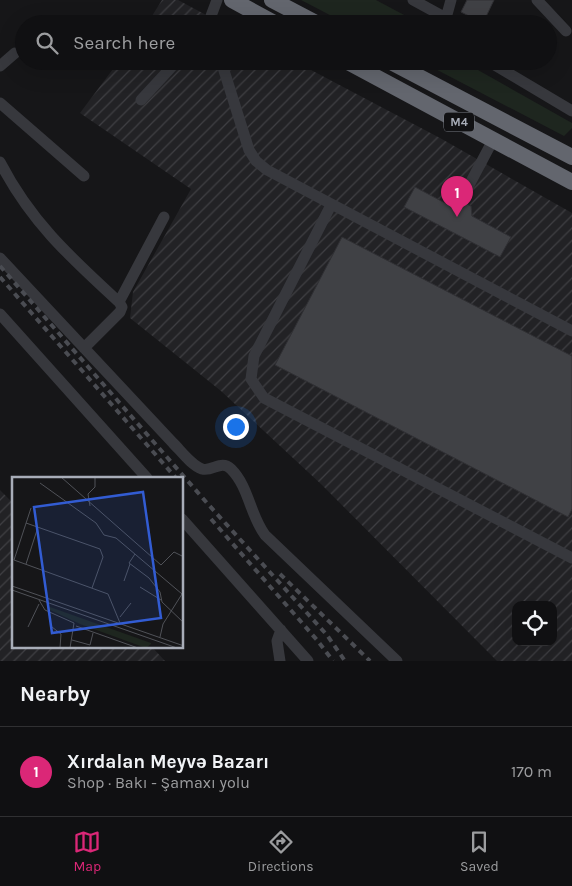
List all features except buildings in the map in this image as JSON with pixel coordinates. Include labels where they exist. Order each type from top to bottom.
[{"type":"highway","points":[[232,0],[260,15]]},
{"type":"highway","points":[[272,0],[301,15]]},
{"type":"highway","name":"M4","points":[[363,70],[572,182]]},
{"type":"highway","name":"M4","points":[[406,70],[572,157]]},
{"type":"street","points":[[211,15],[217,0]]},
{"type":"street","points":[[413,0],[437,15]]},
{"type":"street","points":[[448,15],[452,0]]},
{"type":"street","points":[[537,0],[551,15]]},
{"type":"street","points":[[557,21],[566,31]]},
{"type":"street","points":[[0,66],[15,53]]},
{"type":"street","points":[[141,100],[169,70]]},
{"type":"street","points":[[224,70],[248,150],[256,161],[267,170],[572,331]]},
{"type":"street","points":[[503,70],[572,111]]},
{"type":"street","points":[[0,103],[84,176]]},
{"type":"street","points":[[466,191],[493,140]]},
{"type":"street","points":[[0,162],[16,191],[47,233],[122,307],[120,312],[84,348]]},
{"type":"street","points":[[331,205],[254,356],[251,379],[264,398],[571,555]]},
{"type":"street","points":[[119,302],[164,217]]},
{"type":"street","points":[[0,258],[173,443],[198,467],[204,470],[225,465],[231,469],[244,489],[255,518],[265,534],[397,661]]},
{"type":"street","points":[[0,314],[145,477]]},
{"type":"street","points":[[184,521],[308,661]]},
{"type":"street","points":[[280,661],[277,641],[281,630]]},
{"type":"shaded area","points":[[162,0],[178,0],[206,15],[153,15]]},
{"type":"shaded area","points":[[301,0],[376,0],[404,15],[330,15]]},
{"type":"shaded area","points":[[112,70],[311,70],[440,138],[572,213],[572,661],[497,661],[322,485],[221,391],[130,318],[133,292],[191,189],[80,113]]},
{"type":"shaded area","points":[[437,70],[478,70],[572,123],[572,128],[564,136]]},
{"type":"shaded area","points":[[0,490],[12,502],[12,648],[153,648],[165,661],[0,661]]},
{"type":"railway","points":[[0,266],[207,503],[327,635],[345,661]]},
{"type":"railway","points":[[0,277],[175,477]]},
{"type":"railway","points":[[211,519],[317,640],[333,661]]},
{"type":"railway","points":[[280,574],[370,661]]},
{"type":"place","name":"Xırdalan Meyvə Bazarı","points":[[457,217]]}]
